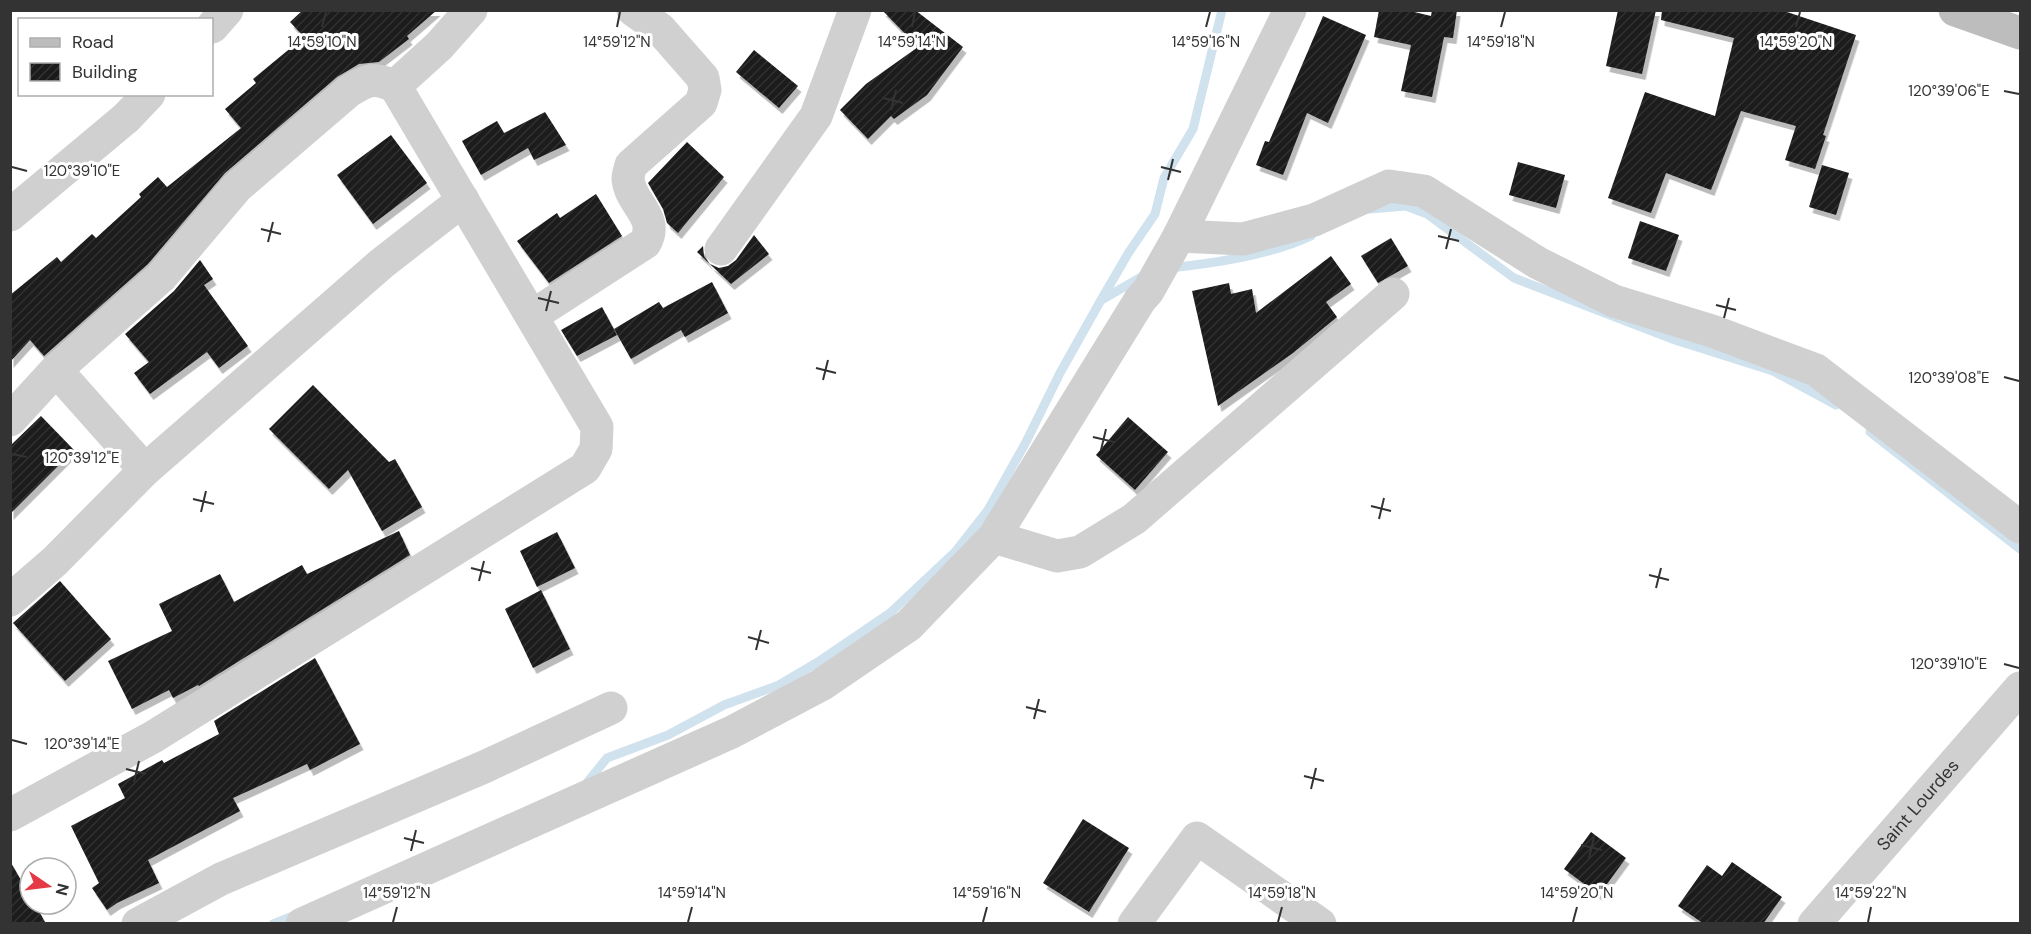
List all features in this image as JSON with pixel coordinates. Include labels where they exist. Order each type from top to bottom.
[{"type":"main road","points":[[1955,10],[2020,33]]},
{"type":"street","points":[[213,26],[227,10]]},
{"type":"street","points":[[395,86],[439,46],[471,10]]},
{"type":"street","points":[[532,316],[645,243],[651,233],[650,223],[632,191],[628,177],[631,165],[701,103],[705,90],[703,78],[660,29],[633,10]]},
{"type":"street","points":[[721,249],[816,116],[855,10]]},
{"type":"street","points":[[302,924],[732,732],[821,685],[909,625],[994,537],[1140,300],[1148,291],[1290,10]]},
{"type":"street","points":[[10,420],[56,370],[161,277],[237,187],[349,91],[366,81],[379,80],[395,86],[597,427],[596,449],[585,468],[153,737],[10,815]]},
{"type":"street","points":[[10,215],[126,118],[147,96]]},
{"type":"street","points":[[1173,245],[1244,238],[1314,220],[1389,186],[1424,191],[1538,263],[1614,302],[1712,331],[1816,370],[2020,527]]},
{"type":"street","points":[[10,600],[55,561],[146,470],[381,264],[463,200]]},
{"type":"street","points":[[994,537],[1058,556],[1080,552],[1134,519],[1393,294]]},
{"type":"street","points":[[56,370],[146,470]]},
{"type":"street","name":"Saint Lourdes","points":[[1814,924],[2020,688]]},
{"type":"street","points":[[138,924],[221,879],[474,772],[611,708]]},
{"type":"street","points":[[1134,924],[1197,838],[1320,924]]},
{"type":"building","points":[[303,10],[437,10],[407,36],[409,39],[379,62],[359,64],[337,77],[225,173],[148,264],[44,356],[30,340],[10,362],[10,295],[57,257],[61,262],[92,234],[96,238],[141,197],[139,194],[158,177],[167,187],[241,128],[225,109],[256,83],[253,79],[304,37],[290,22]]},
{"type":"building","points":[[882,10],[915,10],[963,47],[927,95],[894,119],[891,116],[868,139],[840,110],[866,84],[918,47]]},
{"type":"building","points":[[1379,10],[1406,10],[1431,16],[1432,10],[1457,10],[1453,38],[1444,37],[1432,97],[1401,91],[1411,45],[1374,37]]},
{"type":"building","points":[[1618,10],[1656,10],[1642,74],[1606,66]]},
{"type":"building","points":[[1662,10],[1781,10],[1856,35],[1823,135],[1826,136],[1815,169],[1785,160],[1796,126],[1741,111],[1711,190],[1666,173],[1651,213],[1608,198],[1645,92],[1715,116],[1734,38],[1661,20]]},
{"type":"building","points":[[1323,16],[1366,35],[1328,123],[1307,113],[1283,175],[1256,165],[1265,141],[1269,142]]},
{"type":"building","points":[[754,50],[798,86],[779,108],[736,72]]},
{"type":"building","points":[[545,112],[566,145],[534,160],[528,148],[481,175],[462,141],[497,121],[504,133]]},
{"type":"building","points":[[391,135],[427,183],[373,224],[337,175]]},
{"type":"building","points":[[687,142],[724,177],[678,233],[667,223],[663,209],[648,183]]},
{"type":"building","points":[[1518,162],[1565,175],[1556,208],[1509,195]]},
{"type":"building","points":[[1822,165],[1849,173],[1836,215],[1809,207]]},
{"type":"building","points":[[596,194],[622,236],[549,283],[517,241],[557,213],[560,218]]},
{"type":"building","points":[[1640,221],[1679,235],[1666,271],[1628,258]]},
{"type":"building","points":[[754,235],[769,254],[731,284],[697,252],[703,246],[704,256],[710,264],[719,268],[728,266],[736,260]]},
{"type":"building","points":[[1391,238],[1408,266],[1378,283],[1361,256]]},
{"type":"building","points":[[1331,256],[1351,284],[1326,302],[1337,317],[1293,353],[1218,406],[1192,291],[1229,283],[1231,294],[1252,289],[1256,313]]},
{"type":"building","points":[[200,260],[213,279],[204,285],[248,346],[219,368],[207,352],[150,394],[134,373],[149,362],[125,334],[174,291]]},
{"type":"building","points":[[712,282],[728,313],[685,337],[681,330],[631,359],[614,329],[659,302],[663,308]]},
{"type":"building","points":[[602,307],[617,335],[577,356],[561,330]]},
{"type":"building","points":[[313,385],[389,462],[395,459],[422,507],[382,531],[348,470],[329,489],[269,429]]},
{"type":"building","points":[[41,416],[74,450],[10,514],[10,446]]},
{"type":"building","points":[[1128,417],[1168,452],[1135,490],[1096,455]]},
{"type":"building","points":[[399,531],[410,555],[199,686],[173,698],[169,690],[132,709],[108,661],[172,631],[159,604],[220,574],[234,602],[302,565],[307,574]]},
{"type":"building","points":[[557,532],[575,568],[537,587],[520,551]]},
{"type":"building","points":[[60,581],[111,639],[65,681],[13,623]]},
{"type":"building","points":[[541,590],[570,649],[533,668],[505,609]]},
{"type":"building","points":[[315,658],[360,744],[310,770],[307,764],[233,798],[240,811],[148,860],[159,883],[107,910],[92,888],[99,883],[71,826],[125,798],[118,784],[162,760],[164,763],[219,734],[214,721]]},
{"type":"building","points":[[1083,819],[1129,848],[1089,912],[1043,883]]},
{"type":"building","points":[[1591,832],[1626,858],[1599,895],[1564,869]]},
{"type":"building","points":[[10,861],[18,875],[18,916],[42,916],[46,924],[10,924]]},
{"type":"building","points":[[1732,862],[1782,897],[1763,924],[1704,924],[1678,906],[1707,865],[1722,876]]},
{"type":"waterway","points":[[585,785],[607,758],[668,735],[724,705],[779,685],[818,662],[890,613],[955,552],[988,510],[1101,300],[1129,252],[1155,214],[1164,178],[1193,129],[1222,10]]},
{"type":"waterway","points":[[1370,209],[1406,206],[1427,214],[1514,278],[1675,340],[1773,371],[1836,405]]},
{"type":"waterway","points":[[1170,268],[1223,261],[1260,253],[1311,236]]},
{"type":"waterway","points":[[1103,299],[1145,275]]},
{"type":"waterway","points":[[1870,432],[2020,549]]},
{"type":"waterway","points":[[273,924],[298,914]]}]
